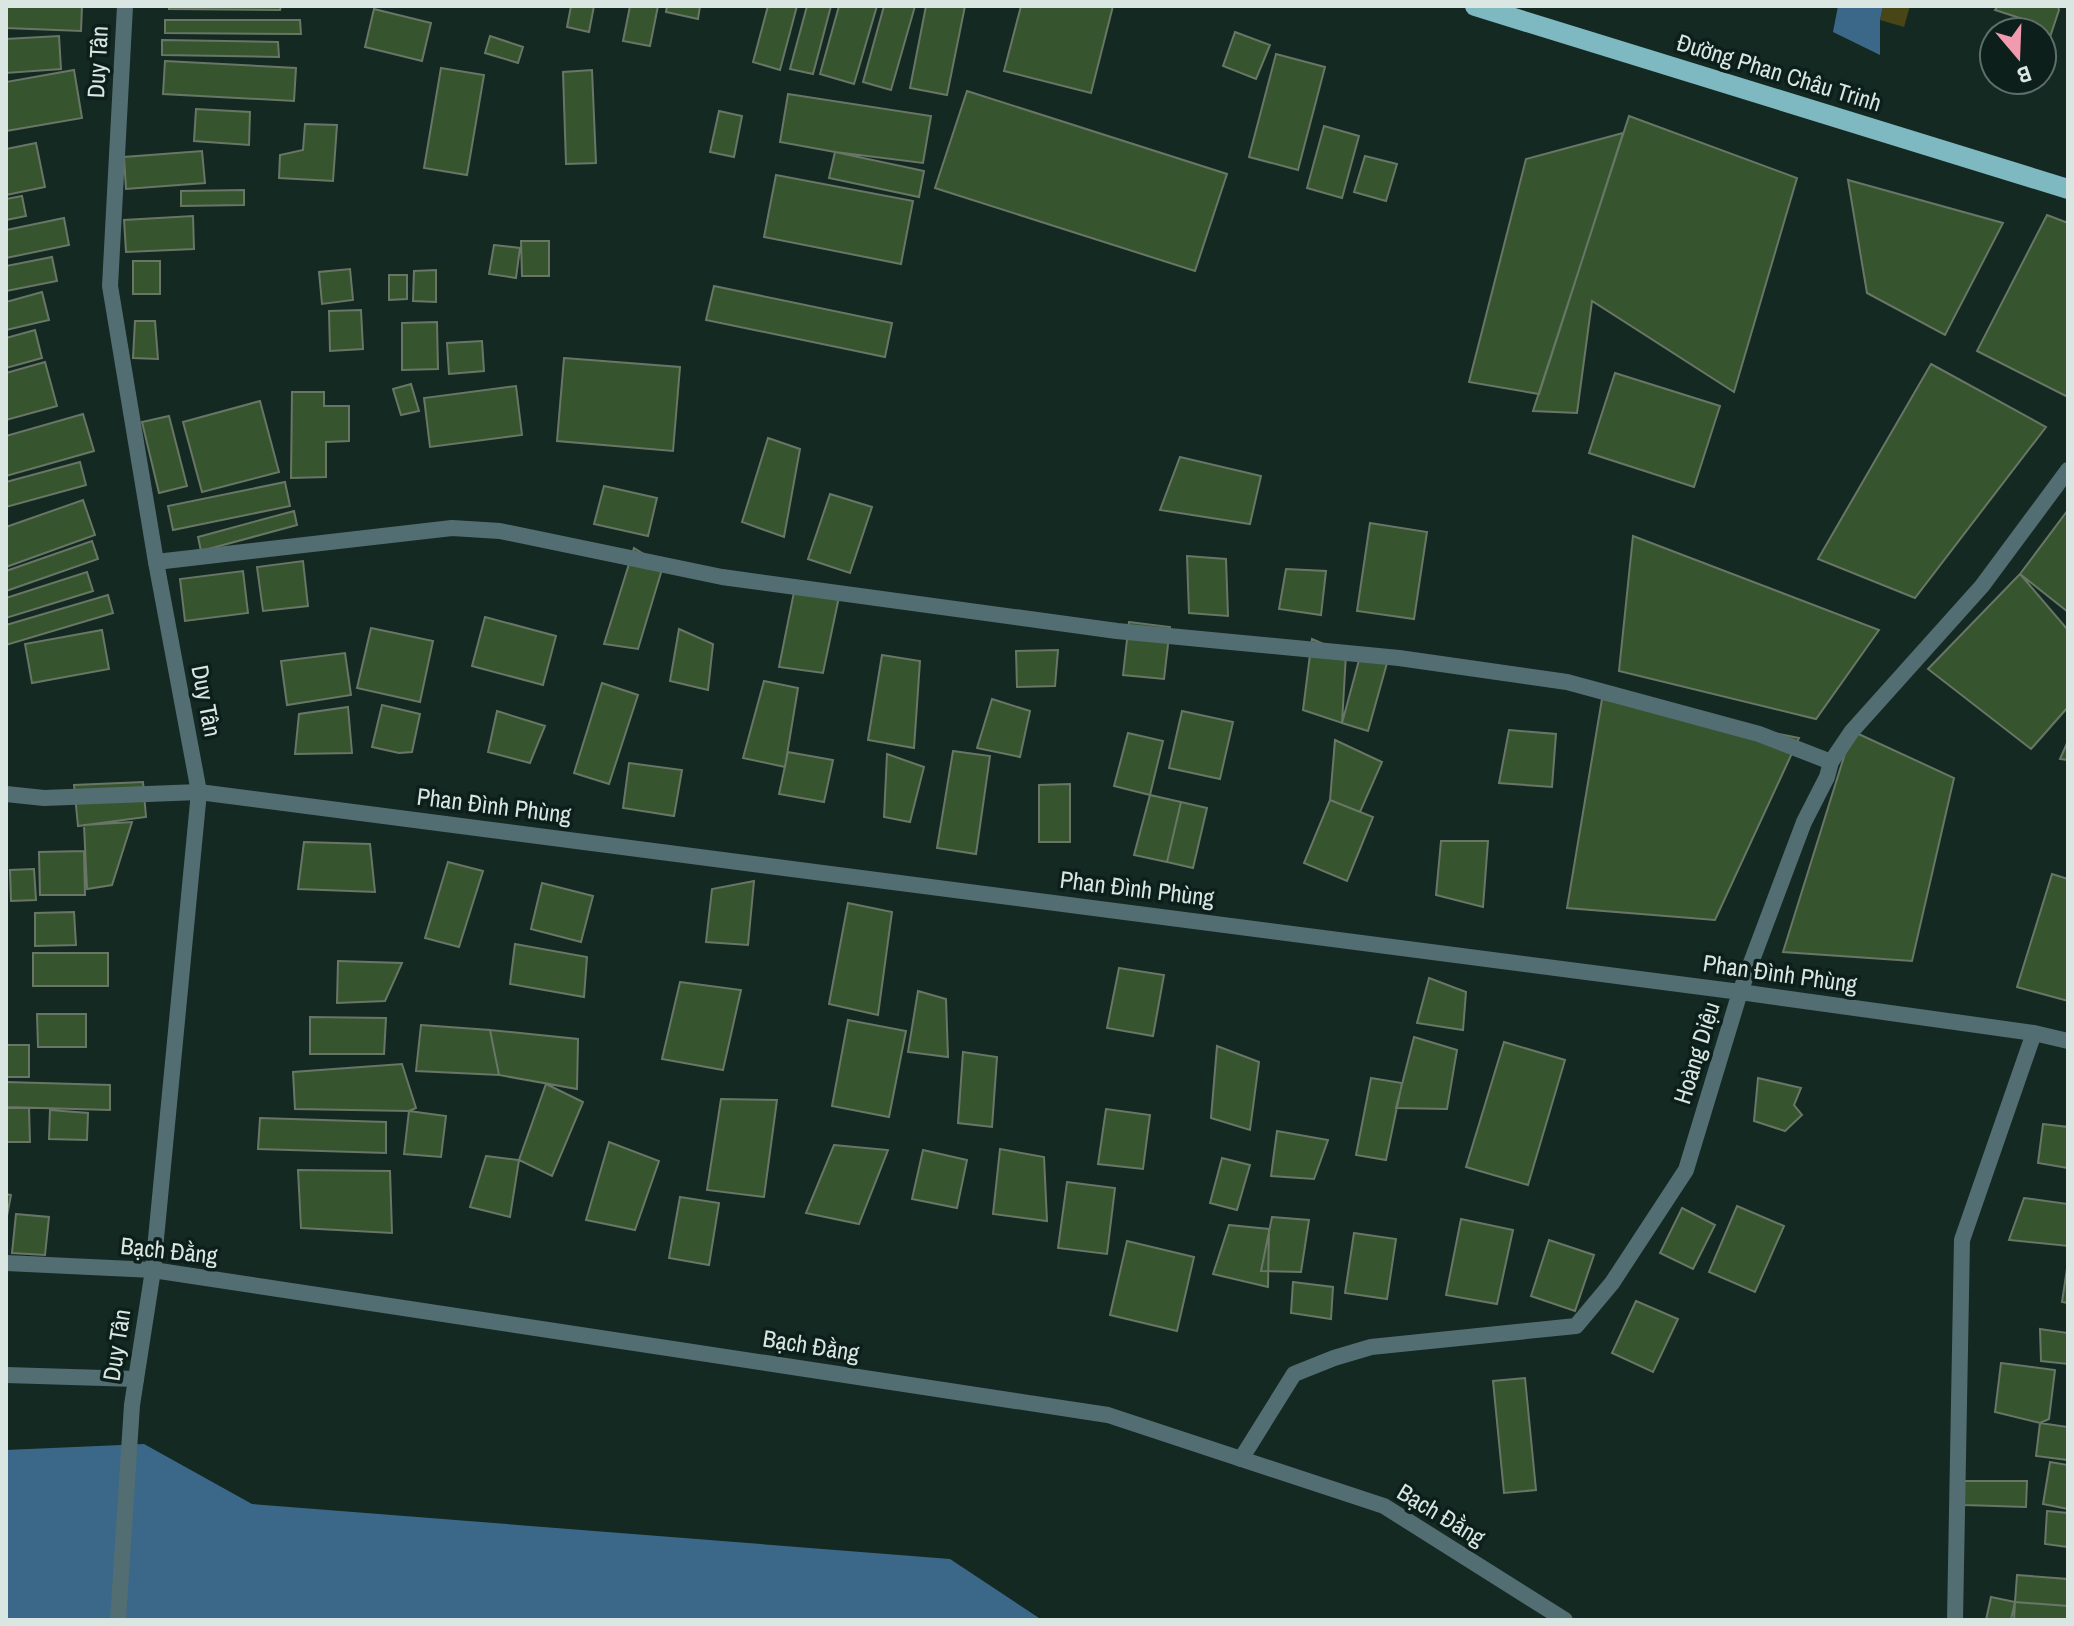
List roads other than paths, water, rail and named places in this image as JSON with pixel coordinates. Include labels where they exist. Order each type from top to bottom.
[{"type":"main road","name":"Đường Phan Châu Trinh","points":[[1475,6],[2068,189]]},
{"type":"street","name":"Duy Tân","points":[[118,1620],[132,1405],[153,1270],[199,792],[156,562],[110,286],[125,6]]},
{"type":"street","name":"Hoàng Diệu","points":[[1241,1459],[1294,1374],[1371,1347],[1576,1326],[1612,1283],[1686,1170],[1740,992],[1804,822],[1827,777],[1831,762],[1852,731],[1982,586],[2068,470]]},
{"type":"street","points":[[156,562],[452,528],[500,531],[722,577],[1117,631],[1399,658],[1567,682],[1759,734],[1831,762]]},
{"type":"street","name":"Phan Đình Phùng","points":[[6,794],[44,798],[199,792],[1740,992],[2034,1033],[2068,1041]]},
{"type":"street","points":[[1955,1620],[1962,1240],[2034,1033]]},
{"type":"street","name":"Bạch Đằng","points":[[6,1263],[153,1270],[1108,1415],[1384,1506],[1565,1620]]},
{"type":"street","points":[[6,1375],[136,1379]]},
{"type":"water","points":[[1838,6],[1883,6],[1880,55],[1833,32]]},
{"type":"water","points":[[144,1444],[252,1504],[950,1559],[1042,1620],[6,1620],[6,1450]]}]
